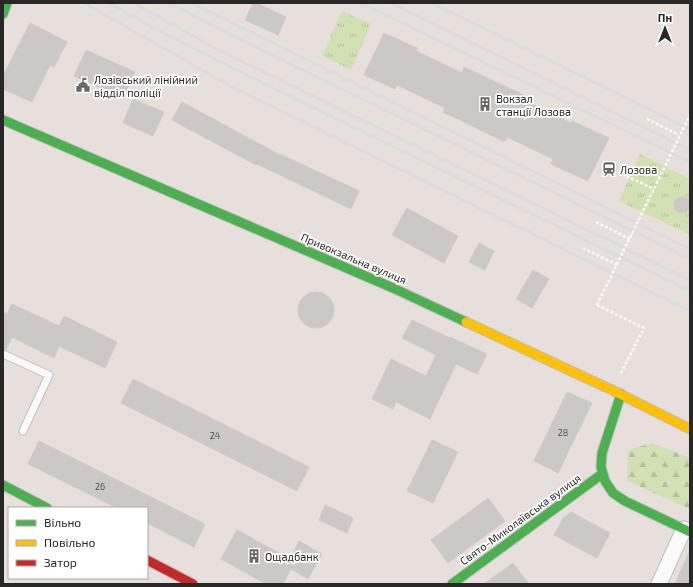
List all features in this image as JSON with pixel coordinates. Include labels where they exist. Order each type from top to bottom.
[{"type":"street","points":[[3,14],[7,3]]},
{"type":"street","name":"Привокзальна вулиця","points":[[3,120],[393,288],[617,392],[690,429]]},
{"type":"street","points":[[617,392],[602,453],[602,474],[608,487],[618,497],[625,501],[687,530],[659,584]]},
{"type":"street","name":"Свято-Миколаївська вулиця","points":[[452,584],[602,474]]},
{"type":"street","points":[[3,485],[45,507]]},
{"type":"street","points":[[148,561],[193,584]]},
{"type":"lane","points":[[3,354],[49,375],[24,431]]},
{"type":"path","points":[[617,392],[644,328],[597,305],[690,115]]},
{"type":"path","points":[[648,119],[679,135]]},
{"type":"path","points":[[622,174],[654,189]]},
{"type":"path","points":[[596,222],[630,239]]},
{"type":"path","points":[[583,248],[617,265]]},
{"type":"green space","points":[[342,11],[371,24],[351,70],[322,56]]},
{"type":"green space","points":[[640,154],[690,179],[690,235],[619,201]]},
{"type":"green space","points":[[652,443],[690,458],[690,509],[627,481],[628,450]]},
{"type":"building","points":[[253,3],[286,17],[278,35],[245,20]]},
{"type":"building","points":[[30,23],[67,42],[54,67],[50,65],[32,102],[3,89],[3,76]]},
{"type":"building","name":"Вокзал станції Лозова","points":[[384,33],[417,48],[416,51],[462,73],[464,67],[526,96],[524,100],[571,123],[572,121],[609,138],[588,181],[551,164],[553,159],[507,137],[505,142],[443,112],[445,108],[397,85],[395,89],[364,75]]},
{"type":"building","points":[[86,50],[135,72],[123,98],[74,76]]},
{"type":"building","points":[[133,99],[164,112],[153,136],[123,123]]},
{"type":"building","points":[[182,102],[280,155],[359,191],[351,209],[257,164],[256,165],[172,120]]},
{"type":"building","points":[[682,197],[688,199],[690,205],[688,211],[682,213],[676,211],[674,205],[676,199]]},
{"type":"building","points":[[407,208],[458,236],[444,263],[392,235]]},
{"type":"building","points":[[479,243],[494,251],[485,270],[469,262]]},
{"type":"building","points":[[533,270],[549,279],[532,308],[516,299]]},
{"type":"building","points":[[316,292],[326,295],[331,300],[334,310],[331,320],[326,325],[316,328],[306,325],[301,320],[298,310],[301,300],[306,295]]},
{"type":"building","points":[[12,304],[59,326],[64,316],[117,342],[105,368],[59,346],[54,358],[12,337],[6,350],[3,349],[3,312],[7,314]]},
{"type":"building","points":[[412,320],[487,354],[477,374],[456,364],[430,419],[396,402],[393,409],[372,399],[391,359],[426,376],[436,355],[402,338]]},
{"type":"building","points":[[133,379],[309,467],[297,491],[121,403]]},
{"type":"building","points":[[567,392],[592,403],[558,473],[534,461]]},
{"type":"building","points":[[432,440],[458,452],[433,503],[407,491]]},
{"type":"building","points":[[39,441],[205,524],[194,547],[148,524],[148,507],[115,507],[28,464]]},
{"type":"building","points":[[488,498],[505,521],[448,563],[431,540]]},
{"type":"building","points":[[325,505],[353,518],[347,533],[319,520]]},
{"type":"building","points":[[571,512],[610,533],[597,558],[554,535],[563,518]]},
{"type":"building","name":"Ощадбанк","points":[[237,530],[290,559],[299,541],[322,554],[308,579],[291,569],[283,584],[266,584],[221,559]]},
{"type":"building","points":[[690,550],[690,584],[675,584]]},
{"type":"building","points":[[513,563],[529,584],[484,584]]},
{"type":"railway","points":[[84,3],[232,87],[690,311]]},
{"type":"railway","points":[[109,3],[163,33],[267,85],[690,291]]},
{"type":"railway","points":[[134,3],[213,47],[690,280]]},
{"type":"railway","points":[[170,3],[272,55],[690,259]]},
{"type":"railway","points":[[192,3],[690,249]]},
{"type":"railway","points":[[361,3],[690,162]]},
{"type":"railway","points":[[391,3],[690,150]]},
{"type":"railway","points":[[432,3],[690,129]]},
{"type":"traffic: fast","points":[[3,14],[7,3]]},
{"type":"traffic: fast","points":[[3,120],[393,288],[466,322]]},
{"type":"traffic: fast","points":[[621,394],[602,453],[601,467],[605,481],[613,493],[625,501],[690,532]]},
{"type":"traffic: fast","points":[[452,584],[602,474]]},
{"type":"traffic: fast","points":[[3,485],[45,507]]},
{"type":"traffic: slow","points":[[466,322],[612,390],[690,429]]},
{"type":"traffic: jam","points":[[148,561],[193,584]]},
{"type":"place","name":"Лозівський лінійний відділ поліції","points":[[83,85]]},
{"type":"place","name":"Вокзал станції Лозова","points":[[485,104]]},
{"type":"place","name":"Лозова","points":[[609,169]]},
{"type":"place","name":"Ощадбанк","points":[[254,556]]}]
